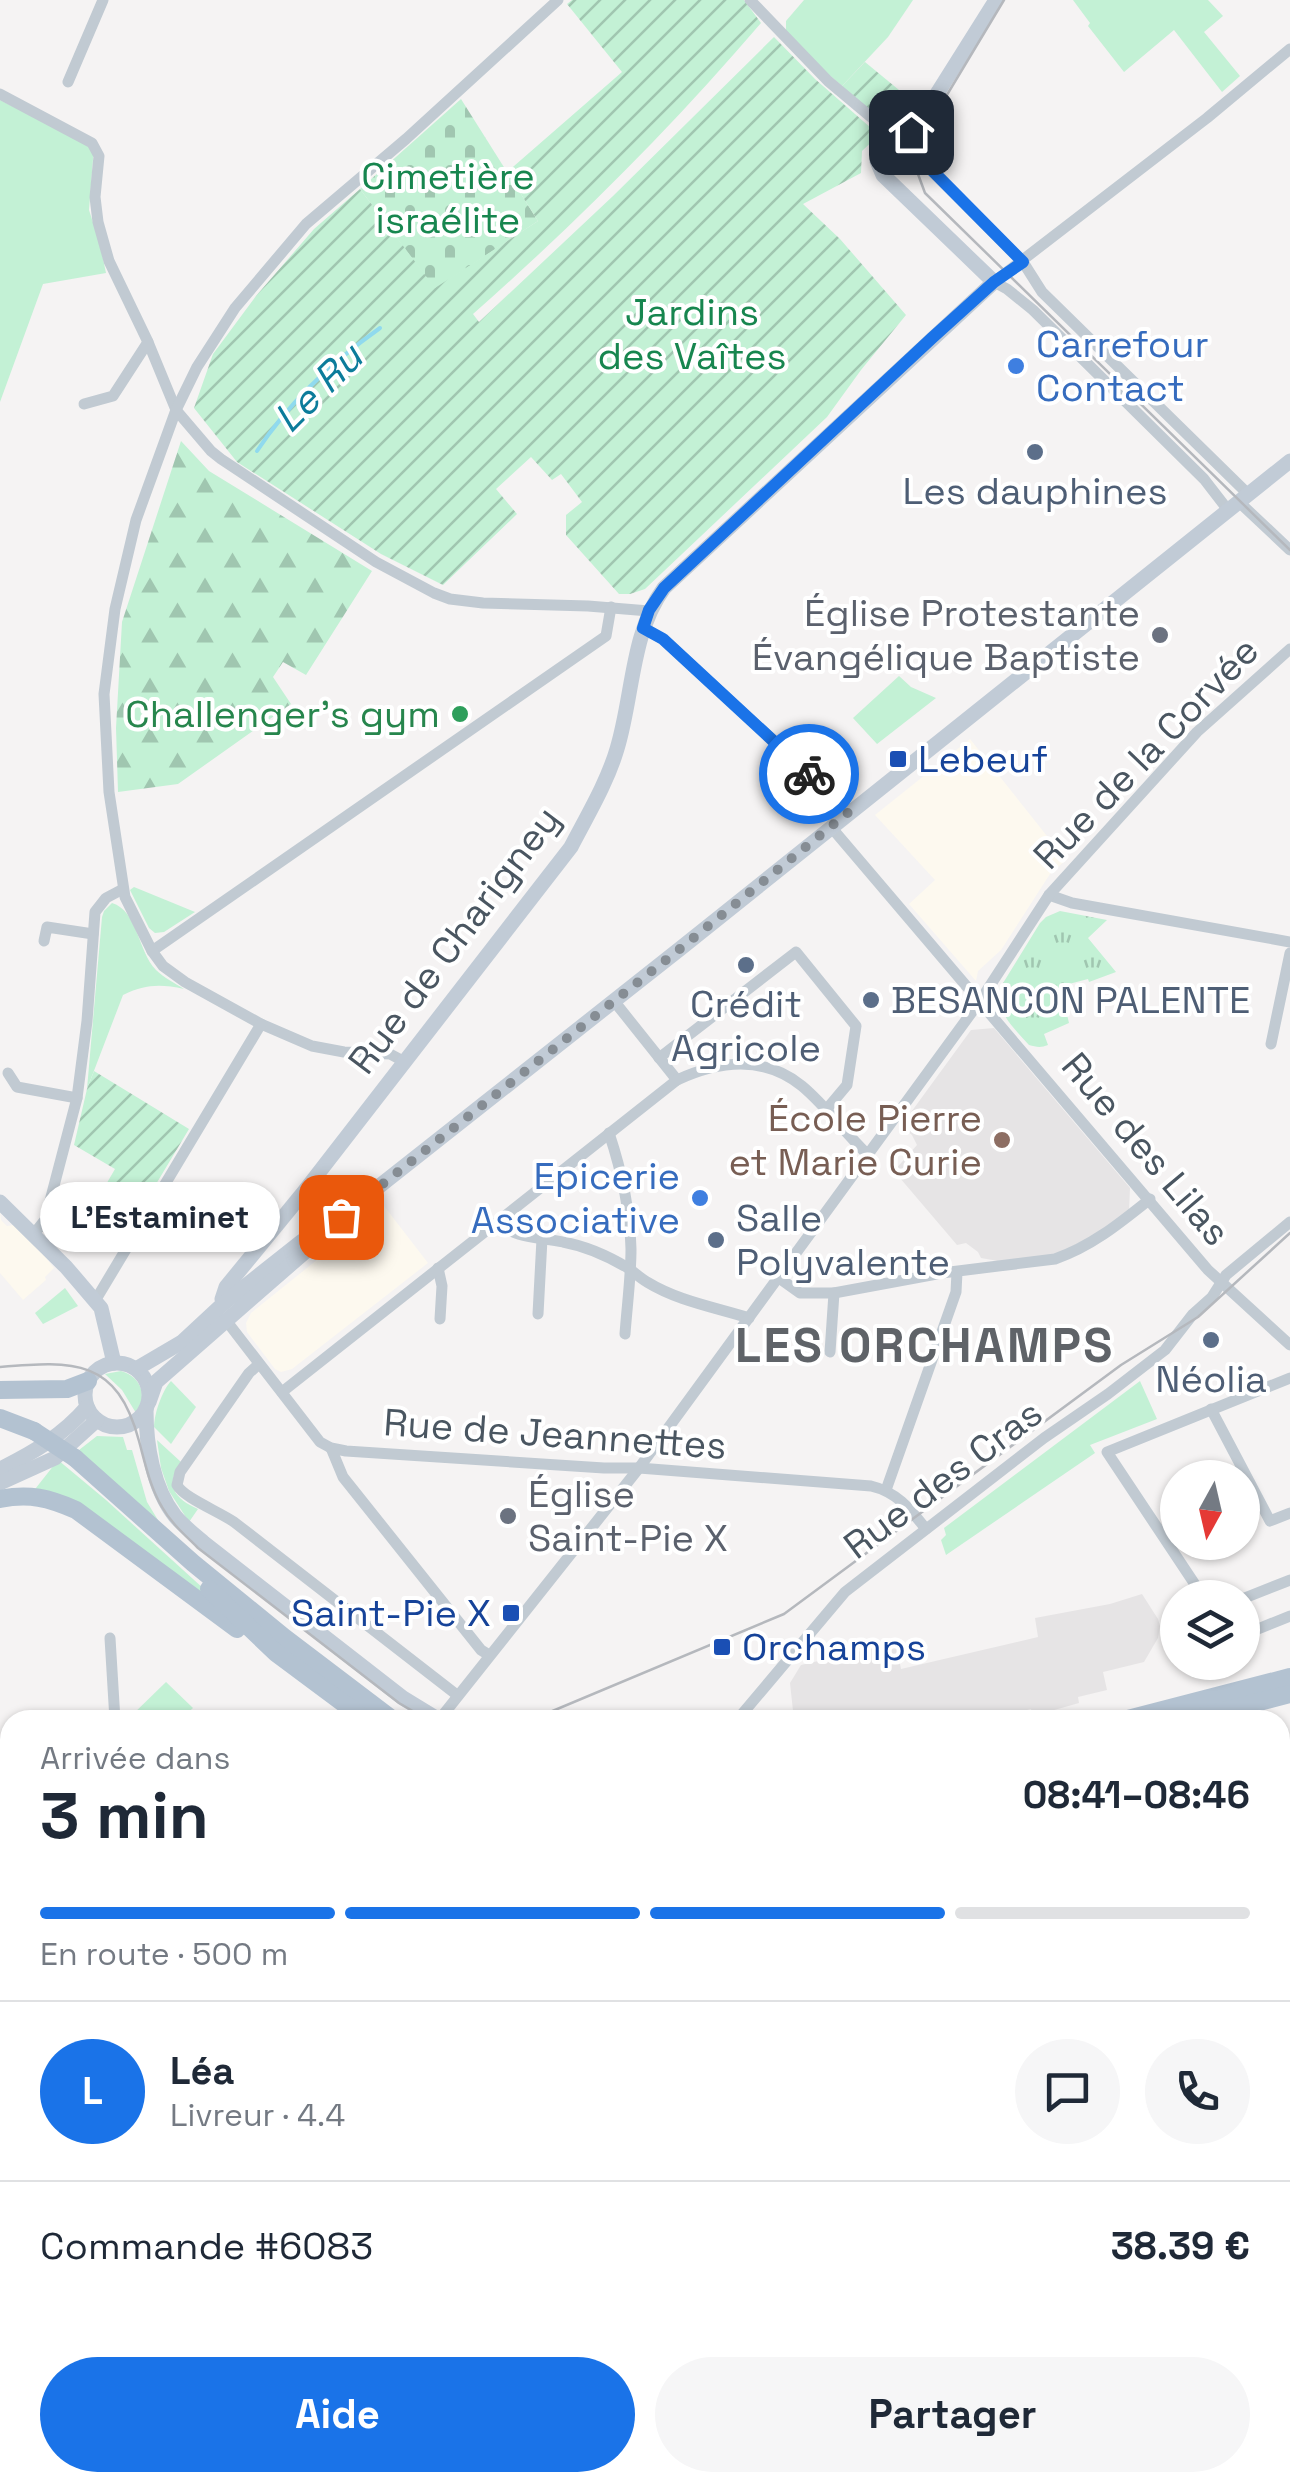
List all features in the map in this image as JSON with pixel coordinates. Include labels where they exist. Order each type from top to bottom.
[{"type":"main road","points":[[994,282],[878,167],[877,161],[880,152],[914,126],[996,0]]},
{"type":"main road","name":"Rue de Charigney","points":[[247,1276],[571,847],[617,752],[643,628],[649,610],[664,588],[994,282]]},
{"type":"main road","points":[[136,1369],[182,1342],[306,1251],[320,1234],[1290,461]]},
{"type":"main road","points":[[0,1202],[94,1299],[103,1313],[114,1363]]},
{"type":"main road","points":[[320,1234],[310,1235],[247,1276],[250,1290],[222,1312],[156,1382],[148,1406],[141,1417],[122,1427],[113,1427],[92,1414],[85,1398],[94,1372],[114,1363],[136,1369],[148,1383],[148,1406],[154,1470],[176,1518],[423,1710]]},
{"type":"main road","points":[[0,1390],[68,1389],[88,1381]]},
{"type":"main road","points":[[0,1469],[92,1414]]},
{"type":"main road","points":[[0,1484],[55,1458],[92,1414]]},
{"type":"main road","points":[[0,1418],[71,1460],[286,1638],[381,1710]]},
{"type":"main road","points":[[0,1426],[29,1434]]},
{"type":"main road","points":[[71,1460],[276,1653]]},
{"type":"main road","points":[[0,1499],[42,1497],[76,1510],[353,1710]]},
{"type":"main road","points":[[1164,1710],[1290,1678]]},
{"type":"main road","points":[[1228,1710],[1290,1694]]},
{"type":"street","points":[[68,82],[103,0]]},
{"type":"street","points":[[405,1062],[390,1054],[312,1046],[185,982],[163,966],[152,951],[123,890],[109,792],[104,694],[115,609],[136,520],[176,410],[236,308],[306,224],[558,0]]},
{"type":"street","points":[[750,0],[828,82],[896,138]]},
{"type":"street","points":[[1238,502],[1204,479],[1034,310],[994,282],[1290,49]]},
{"type":"street","points":[[0,94],[92,143],[99,156],[95,196],[98,222],[109,261],[176,410],[221,459],[376,562],[450,599],[483,604],[649,610]]},
{"type":"street","points":[[914,126],[908,146],[1023,262],[1042,292],[1238,502],[1290,550]]},
{"type":"street","points":[[84,404],[113,396],[148,342]]},
{"type":"street","points":[[152,951],[606,636],[611,608]]},
{"type":"street","points":[[643,628],[663,639],[850,811]]},
{"type":"street","name":"Rue de la Corvée","points":[[867,1154],[980,1001],[1049,895],[1197,732],[1290,648]]},
{"type":"street","name":"Rue des Lilas","points":[[832,827],[1208,1270],[1290,1345]]},
{"type":"street","points":[[34,1234],[45,1220],[77,1098],[96,912],[106,898],[123,890]]},
{"type":"street","points":[[1049,895],[1072,903],[1290,942]]},
{"type":"street","points":[[44,942],[47,927],[93,934]]},
{"type":"street","points":[[660,1058],[796,952],[856,1026],[847,1086],[826,1110]]},
{"type":"street","points":[[1271,1044],[1290,952]]},
{"type":"street","points":[[614,1001],[677,1080]]},
{"type":"street","points":[[94,1299],[262,1024]]},
{"type":"street","points":[[282,1392],[677,1080],[713,1066],[739,1064],[787,1076],[802,1086],[867,1154],[639,1468],[446,1710]]},
{"type":"street","points":[[8,1074],[18,1087],[77,1098]]},
{"type":"street","points":[[609,1134],[616,1154],[631,1251],[625,1334]]},
{"type":"street","points":[[779,1278],[800,1294],[834,1293],[1055,1259],[1098,1240],[1150,1199]]},
{"type":"street","points":[[498,1222],[505,1229],[588,1249],[682,1298],[749,1318]]},
{"type":"street","name":"Rue des Cras","points":[[745,1710],[845,1592],[1165,1350],[1232,1268],[1290,1222]]},
{"type":"street","points":[[538,1314],[542,1238]]},
{"type":"street","points":[[438,1268],[440,1319]]},
{"type":"street","points":[[926,1530],[886,1490],[956,1292],[957,1272]]},
{"type":"street","points":[[830,1352],[834,1293]]},
{"type":"street","name":"Rue de Jeannettes","points":[[224,1311],[259,1364],[320,1442],[331,1448],[845,1483],[886,1490]]},
{"type":"street","points":[[259,1364],[180,1472],[176,1485],[180,1492],[234,1522],[457,1696]]},
{"type":"street","points":[[1192,1580],[1107,1452],[1290,1378]]},
{"type":"street","points":[[1210,1410],[1270,1521],[1290,1512]]},
{"type":"street","points":[[331,1448],[344,1477],[481,1650],[489,1655]]},
{"type":"street","points":[[1260,1592],[1290,1580]]},
{"type":"street","points":[[1260,1628],[1290,1616]]},
{"type":"street","points":[[110,1638],[114,1710]]},
{"type":"shaded area","points":[[970,739],[1066,860],[1050,874],[1001,950],[978,971],[976,981],[909,904],[935,880],[875,815]]},
{"type":"shaded area","name":"École Pierre et Marie Curie","points":[[994,1028],[1130,1188],[1129,1211],[1105,1230],[1055,1255],[998,1261],[981,1258],[966,1243],[957,1245],[894,1171],[917,1145],[901,1126],[971,1030]]},
{"type":"shaded area","points":[[384,1206],[428,1263],[292,1369],[275,1369],[247,1332],[251,1313]]},
{"type":"shaded area","points":[[0,1212],[1,1220],[7,1226],[14,1225],[54,1268],[23,1300],[0,1273]]},
{"type":"shaded area","points":[[1142,1594],[1160,1626],[1158,1638],[1144,1662],[1103,1672],[1107,1690],[1078,1697],[1079,1703],[1054,1710],[793,1710],[790,1683],[801,1665],[896,1643],[901,1669],[1038,1637],[1035,1618]]},
{"type":"green space","name":"Jardins des Vaîtes","points":[[572,0],[744,0],[761,23],[622,173],[473,314],[479,322],[774,37],[879,135],[862,151],[861,173],[803,204],[840,239],[906,315],[827,417],[645,589],[619,594],[566,535],[566,515],[582,502],[561,474],[552,480],[531,457],[496,489],[517,514],[443,585],[381,554],[237,462],[194,408],[213,354],[256,296],[314,229],[360,189],[435,288],[538,221],[507,172],[622,72],[567,4]]},
{"type":"green space","points":[[804,0],[913,0],[888,37],[842,86],[786,33],[786,21]]},
{"type":"green space","points":[[1073,0],[1208,0],[1223,16],[1204,32],[1240,76],[1222,92],[1174,30],[1124,72]]},
{"type":"green space","points":[[865,62],[916,104],[892,134],[842,86]]},
{"type":"green space","name":"Cimetière israélite","points":[[461,99],[538,221],[435,289],[360,189]]},
{"type":"green space","points":[[0,100],[94,147],[89,210],[106,273],[43,284],[0,402]]},
{"type":"green space","points":[[181,441],[209,471],[372,571],[306,675],[283,662],[273,677],[291,704],[178,784],[118,792],[116,728],[122,622]]},
{"type":"green space","points":[[899,676],[911,687],[936,698],[877,744],[853,718]]},
{"type":"green space","points":[[134,887],[195,912],[164,932],[155,933],[130,890]]},
{"type":"green space","points":[[112,903],[121,907],[133,923],[156,970],[184,989],[153,986],[123,995],[87,1089],[102,917]]},
{"type":"green space","points":[[1060,911],[1107,920],[1088,938],[1116,972],[1061,989],[1069,1023],[1044,1034],[1048,1045],[1029,1045],[1007,1019],[1000,1005],[1000,988],[1040,923]]},
{"type":"green space","points":[[94,1071],[189,1129],[131,1226],[94,1205],[115,1169],[74,1145]]},
{"type":"green space","points":[[65,1288],[78,1306],[43,1324],[35,1313]]},
{"type":"green space","points":[[121,1371],[138,1382],[142,1393],[136,1413],[122,1390],[105,1374]]},
{"type":"green space","points":[[171,1381],[196,1407],[171,1444],[154,1427],[159,1403]]},
{"type":"green space","points":[[1140,1381],[1157,1419],[1090,1445],[1095,1453],[946,1555],[941,1540],[946,1535],[944,1528]]},
{"type":"green space","points":[[97,1436],[123,1437],[127,1450],[132,1450],[147,1502],[161,1525],[79,1450]]},
{"type":"green space","points":[[157,1440],[181,1462],[173,1484],[183,1501],[198,1509],[189,1522],[169,1491]]},
{"type":"green space","points":[[58,1460],[204,1589],[199,1593],[32,1493]]},
{"type":"green space","points":[[166,1682],[193,1708],[191,1710],[137,1710]]},
{"type":"waterway","name":"Le Ru","points":[[257,451],[283,415],[313,384],[380,328]]},
{"type":"tram line","points":[[1004,0],[921,138],[915,166],[925,193],[1290,550]]},
{"type":"tram line","points":[[555,1710],[784,1614],[1121,1365],[1198,1317],[1290,1233]]},
{"type":"tram line","points":[[0,1367],[71,1366],[105,1380],[130,1414],[154,1491],[178,1529],[411,1710]]},
{"type":"way so far","points":[[341,1217],[850,811],[809,774]]},
{"type":"place","name":"Carrefour Contact","points":[[1016,366]]},
{"type":"place","name":"Les dauphines","points":[[1035,452]]},
{"type":"place","name":"Église Protestante Évangélique Baptiste","points":[[1160,635]]},
{"type":"place","name":"Challenger's gym","points":[[460,714]]},
{"type":"place","name":"Lebeuf","points":[[898,759]]},
{"type":"place","name":"Crédit Agricole","points":[[746,965]]},
{"type":"place","name":"BESANCON PALENTE","points":[[871,1000]]},
{"type":"place","name":"École Pierre et Marie Curie","points":[[1002,1140]]},
{"type":"place","name":"Epicerie Associative","points":[[700,1198]]},
{"type":"place","name":"L'Estaminet","points":[[341,1217]]},
{"type":"place","name":"Salle Polyvalente","points":[[716,1240]]},
{"type":"place","name":"Néolia","points":[[1211,1340]]},
{"type":"place","name":"Église Saint-Pie X","points":[[508,1516]]},
{"type":"place","name":"Saint-Pie X","points":[[511,1613]]},
{"type":"place","name":"Orchamps","points":[[722,1647]]},
{"type":"district","name":"LES ORCHAMPS","points":[[925,1345]]},
{"type":"route","points":[[809,774],[660,636],[643,628],[649,610],[664,588],[932,338],[994,282],[1023,262],[908,146],[911,132]]}]
